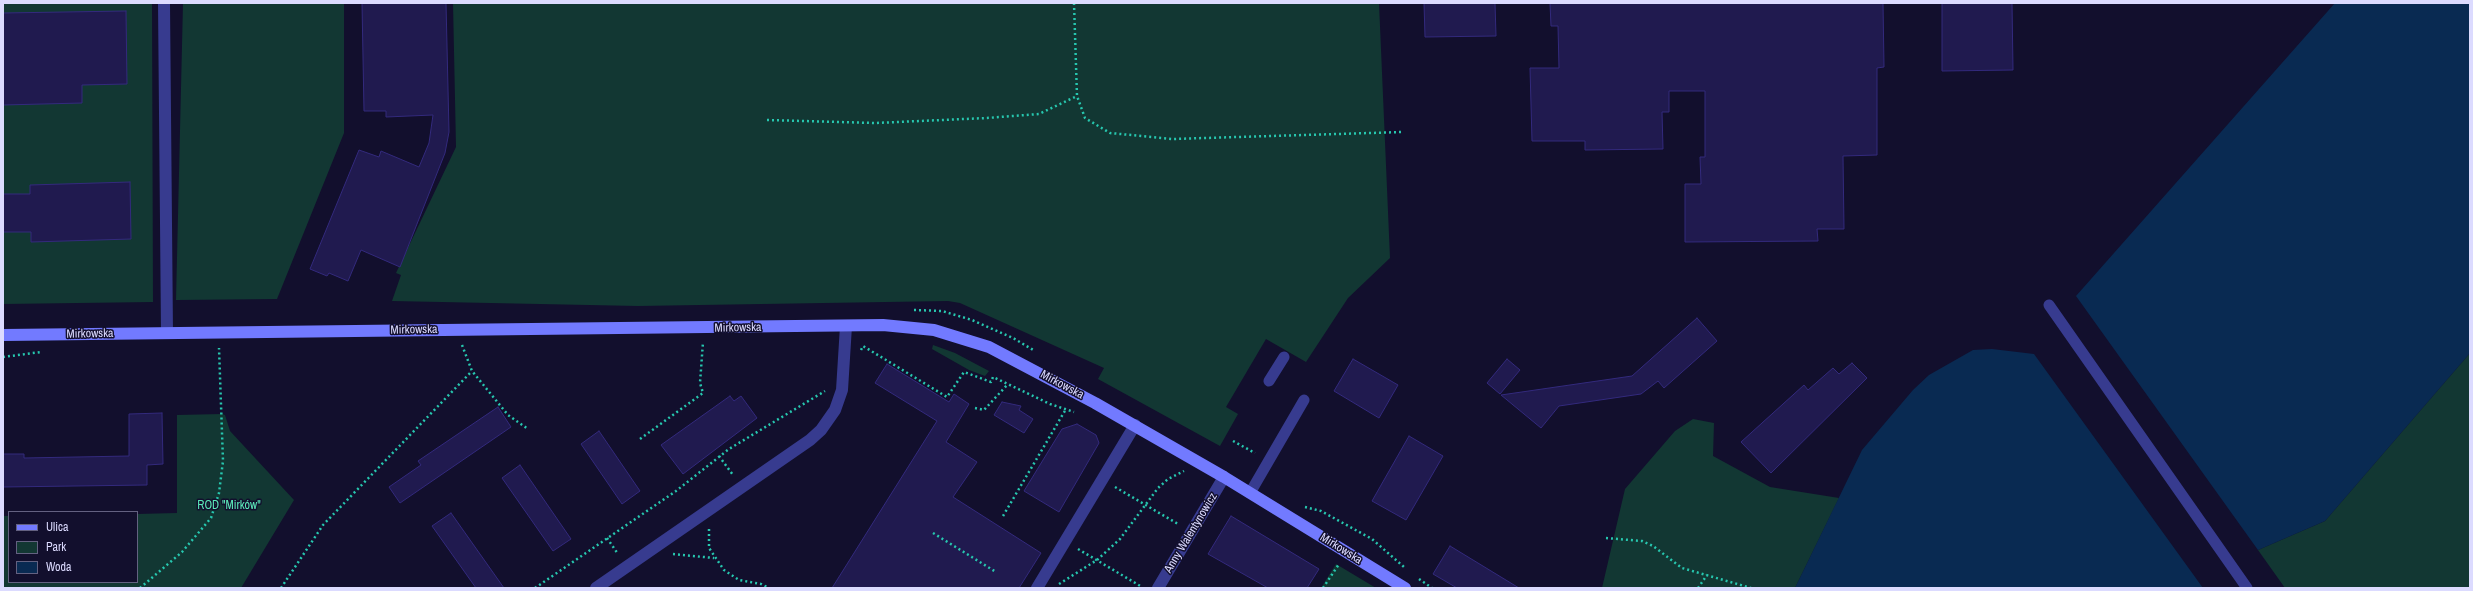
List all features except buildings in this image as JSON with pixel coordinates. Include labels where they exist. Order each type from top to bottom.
[{"type":"street","points":[[164,3],[166,333]]},
{"type":"street","points":[[596,588],[810,440],[830,419],[840,398],[843,383],[846,326]]},
{"type":"street","name":"Mirkowska","points":[[3,335],[456,329],[913,326],[970,340],[995,350],[1135,425],[1224,477],[1401,587]]},
{"type":"street","points":[[1037,588],[1135,425]]},
{"type":"street","name":"Anny Walentynowicz","points":[[1158,588],[1224,477]]},
{"type":"lane","points":[[2049,305],[2247,588]]},
{"type":"lane","points":[[1269,381],[1284,357]]},
{"type":"lane","points":[[1250,493],[1304,400]]},
{"type":"path","points":[[1074,3],[1076,96],[1085,118],[1110,133],[1172,139],[1402,132]]},
{"type":"path","points":[[766,120],[875,123],[987,118],[1038,114],[1076,96]]},
{"type":"path","points":[[456,329],[472,371],[508,415],[528,429]]},
{"type":"path","points":[[140,588],[182,552],[211,518],[219,493],[223,462],[218,332]]},
{"type":"path","points":[[640,439],[703,393],[700,383],[703,340]]},
{"type":"path","points":[[859,352],[863,346],[948,397],[964,372],[990,382],[993,377],[1080,414]]},
{"type":"path","points":[[281,588],[322,525],[472,371]]},
{"type":"path","points":[[975,408],[984,410],[1008,384]]},
{"type":"path","points":[[535,588],[676,491],[719,456],[831,387]]},
{"type":"path","points":[[1003,516],[1066,409]]},
{"type":"path","points":[[1232,441],[1257,454]]},
{"type":"path","points":[[719,456],[741,487]]},
{"type":"path","points":[[1178,467],[1190,475]]},
{"type":"path","points":[[1057,588],[1059,584],[1097,560],[1120,539],[1158,488],[1168,479],[1184,471]]},
{"type":"path","points":[[1103,480],[1184,528]]},
{"type":"path","points":[[1301,506],[1321,511],[1372,540],[1409,571]]},
{"type":"path","points":[[710,524],[709,548],[714,558],[724,570],[739,580],[761,584],[769,588]]},
{"type":"path","points":[[933,533],[996,572]]},
{"type":"path","points":[[1606,538],[1642,541],[1657,549],[1676,565],[1751,588]]},
{"type":"path","points":[[1066,541],[1144,588]]},
{"type":"path","points":[[668,553],[714,558]]},
{"type":"path","points":[[1414,575],[1432,588]]},
{"type":"path","points":[[1698,588],[1707,575]]},
{"type":"green space","points":[[3,3],[152,3],[153,302],[3,304]]},
{"type":"green space","points":[[183,3],[344,3],[344,133],[277,299],[176,300]]},
{"type":"green space","points":[[453,3],[1379,3],[1390,258],[1348,298],[1306,362],[1266,339],[1226,407],[1238,414],[1220,446],[1098,379],[1104,368],[960,303],[948,301],[638,306],[392,301],[401,275],[396,273],[456,147]]},
{"type":"green space","points":[[933,345],[955,353],[989,371],[985,376],[969,370],[932,349]]},
{"type":"green space","points":[[2470,353],[2470,588],[2285,588],[2258,550],[2325,521]]},
{"type":"green space","name":"ROD \"Mirków\"","points":[[177,415],[225,415],[230,431],[294,500],[241,588],[3,588],[3,516],[8,516],[8,583],[138,583],[138,514],[177,513]]},
{"type":"green space","points":[[1693,419],[1714,423],[1713,456],[1770,487],[1839,498],[1795,588],[1602,588],[1625,489],[1675,431]]},
{"type":"green space","points":[[1336,564],[1376,588],[1321,588]]},
{"type":"water","points":[[2335,3],[2470,3],[2470,353],[2325,521],[2258,550],[2076,296]]},
{"type":"water","points":[[1992,349],[2034,354],[2203,588],[1795,588],[1862,450],[1913,390],[1929,375],[1973,350]]}]
